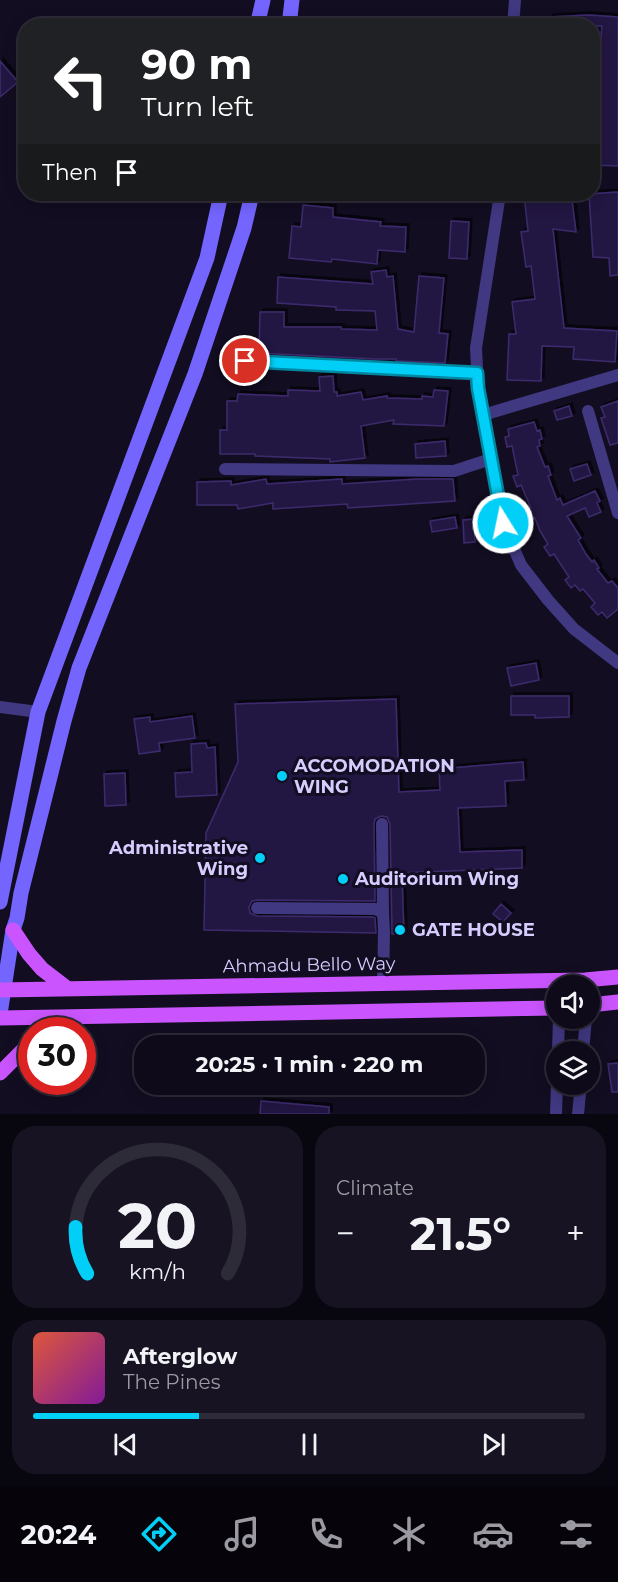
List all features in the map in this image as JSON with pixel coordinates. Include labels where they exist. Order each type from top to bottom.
[{"type":"main road","points":[[13,930],[42,969],[68,989]]},
{"type":"main road","name":"Ahmadu Bello Way","points":[[600,980],[618,977]]},
{"type":"main road","name":"Ahmadu Bello Way","points":[[2,990],[546,983]]},
{"type":"main road","points":[[600,1004],[618,1002]]},
{"type":"main road","points":[[0,1016],[68,1017],[546,1008]]},
{"type":"main road","points":[[0,1073],[18,1055]]},
{"type":"street","points":[[259,18],[263,0]]},
{"type":"street","points":[[290,18],[292,0]]},
{"type":"street","points":[[514,18],[515,0]]},
{"type":"street","points":[[0,902],[38,712],[207,258],[219,201]]},
{"type":"street","points":[[0,1016],[2,990],[13,930],[79,668],[195,374],[240,240],[250,201]]},
{"type":"street","points":[[499,201],[476,348],[478,388],[503,523],[521,565],[548,600],[574,629],[618,663]]},
{"type":"street","points":[[245,361],[477,373]]},
{"type":"street","points":[[483,415],[618,375]]},
{"type":"street","points":[[588,411],[618,513]]},
{"type":"street","points":[[225,469],[454,471],[491,459]]},
{"type":"street","points":[[0,707],[38,712]]},
{"type":"street","points":[[382,824],[383,984]]},
{"type":"street","points":[[257,908],[375,909],[383,913]]},
{"type":"street","points":[[556,1114],[557,1095]]},
{"type":"street","points":[[578,1114],[579,1095]]},
{"type":"building","points":[[589,15],[618,17],[618,166],[600,165],[602,26],[600,26],[600,18],[550,17]]},
{"type":"building","points":[[0,61],[18,82],[0,97]]},
{"type":"building","points":[[618,192],[618,275],[610,276],[609,258],[593,257],[589,201],[600,201],[600,193]]},
{"type":"building","points":[[525,201],[572,201],[576,232],[553,229],[564,328],[617,331],[615,362],[573,359],[574,347],[542,346],[541,381],[507,380],[509,334],[516,334],[512,302],[535,299],[531,266],[526,267],[521,232],[528,231]]},
{"type":"building","points":[[303,205],[333,208],[333,217],[381,222],[380,226],[406,227],[405,252],[378,250],[377,264],[332,259],[331,262],[289,258],[292,226],[301,227]]},
{"type":"building","points":[[451,221],[469,222],[467,259],[449,258]]},
{"type":"building","points":[[386,270],[387,277],[393,276],[398,329],[414,332],[419,276],[444,278],[439,333],[448,334],[445,363],[259,353],[260,312],[284,312],[284,327],[341,327],[341,329],[377,330],[375,311],[336,310],[336,307],[277,303],[278,277],[373,284],[371,272]]},
{"type":"building","points":[[333,376],[334,392],[337,392],[337,396],[361,392],[363,400],[387,396],[387,398],[422,399],[422,396],[433,397],[434,390],[448,391],[444,426],[393,424],[394,420],[361,426],[365,458],[330,462],[330,459],[220,454],[220,430],[227,430],[227,401],[237,401],[238,394],[288,396],[288,390],[320,391],[319,377]]},
{"type":"building","points":[[618,401],[618,443],[610,445],[601,418],[605,417],[601,407]]},
{"type":"building","points":[[569,406],[572,416],[557,420],[554,411]]},
{"type":"building","points":[[534,422],[537,431],[540,430],[542,439],[539,440],[540,446],[537,447],[545,467],[548,466],[551,475],[548,476],[557,500],[560,498],[563,505],[595,491],[600,501],[597,503],[601,512],[589,517],[585,508],[567,516],[581,538],[578,540],[586,554],[592,562],[594,560],[599,568],[597,569],[608,583],[612,581],[618,588],[618,609],[607,618],[602,612],[598,615],[591,607],[595,603],[583,589],[580,591],[575,585],[571,588],[565,580],[569,577],[554,554],[550,556],[544,547],[548,544],[535,518],[531,520],[527,510],[531,508],[521,485],[517,487],[513,476],[518,475],[512,446],[507,447],[505,437],[509,436],[508,429]]},
{"type":"building","points":[[445,441],[446,456],[416,458],[415,444]]},
{"type":"building","points":[[587,464],[591,475],[574,481],[570,469]]},
{"type":"building","points":[[266,479],[267,484],[342,479],[342,484],[453,479],[455,501],[348,508],[347,504],[273,509],[273,503],[238,509],[237,505],[197,505],[197,482],[231,481],[231,485]]},
{"type":"building","points":[[455,517],[457,528],[432,532],[430,521]]},
{"type":"building","points":[[474,519],[475,542],[464,543],[463,520]]},
{"type":"building","points":[[536,663],[539,680],[511,686],[507,668]]},
{"type":"building","points":[[511,696],[569,696],[569,717],[535,718],[535,715],[511,715]]},
{"type":"building","points":[[396,699],[399,792],[440,790],[439,769],[523,762],[524,780],[505,781],[506,806],[458,808],[460,852],[522,850],[522,868],[402,873],[404,934],[392,934],[390,824],[387,817],[381,816],[375,819],[374,824],[375,901],[257,900],[252,901],[249,907],[250,913],[257,916],[373,917],[376,933],[204,930],[206,833],[238,762],[235,704]]},
{"type":"building","points":[[192,716],[195,738],[159,743],[160,751],[139,754],[134,719],[150,717],[150,722]]},
{"type":"building","points":[[206,743],[207,748],[215,747],[217,795],[176,797],[175,773],[192,772],[191,744]]},
{"type":"building","points":[[125,773],[126,805],[105,806],[104,774]]},
{"type":"building","points":[[501,904],[511,913],[503,922],[493,914]]},
{"type":"building","points":[[618,1063],[618,1092],[612,1092],[608,1064]]},
{"type":"building","points":[[261,1101],[329,1107],[329,1114],[260,1114]]},
{"type":"place","name":"ACCOMODATION WING","points":[[282,776]]},
{"type":"place","name":"Administrative Wing","points":[[260,858]]},
{"type":"place","name":"Auditorium Wing","points":[[343,879]]},
{"type":"place","name":"GATE HOUSE","points":[[400,930]]},
{"type":"route","points":[[245,361],[477,373],[503,523]]}]
